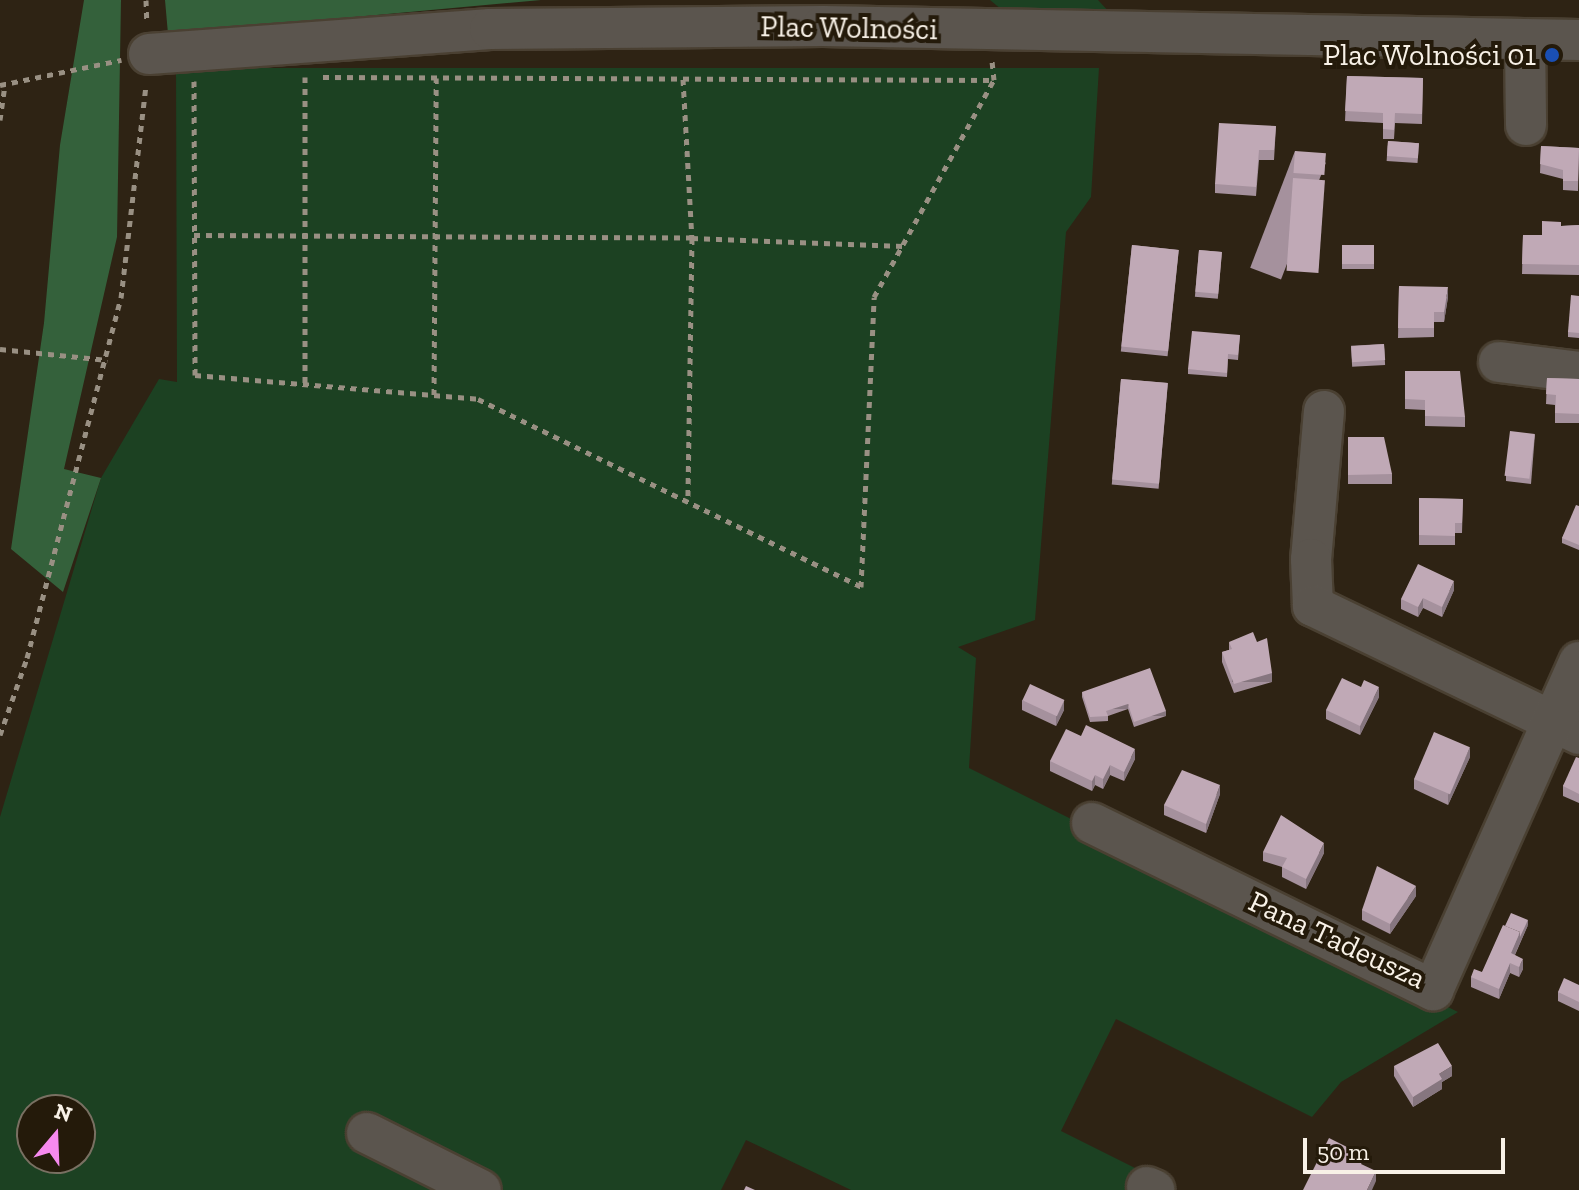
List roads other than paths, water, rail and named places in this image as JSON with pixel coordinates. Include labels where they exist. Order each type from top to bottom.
[{"type":"street","name":"Plac Wolności","points":[[149,54],[490,29],[982,20],[1554,39]]},
{"type":"street","points":[[1526,125],[1554,39]]},
{"type":"street","points":[[1499,362],[1579,372]]},
{"type":"street","points":[[1324,411],[1311,559],[1313,606],[1566,728]]},
{"type":"street","name":"Pana Tadeusza","points":[[1092,823],[1433,990],[1566,728],[1579,662]]},
{"type":"street","points":[[367,1133],[481,1190]]},
{"type":"place","name":"Plac Wolności 01","points":[[1552,55]]}]
